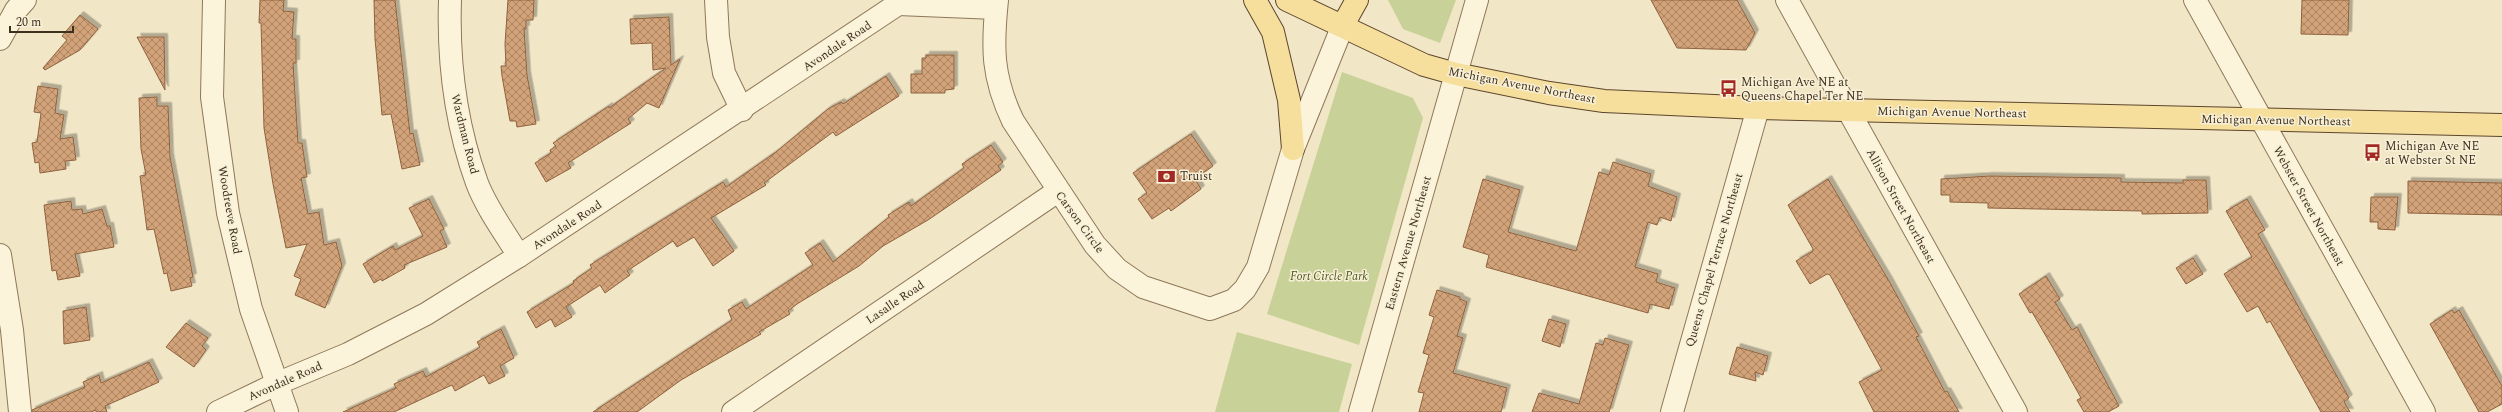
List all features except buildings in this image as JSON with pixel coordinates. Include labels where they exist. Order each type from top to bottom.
[{"type":"main road","points":[[1255,0],[1273,32],[1288,100],[1293,149]]},
{"type":"main road","points":[[1287,0],[1343,25]]},
{"type":"main road","points":[[1318,0],[1343,25]]},
{"type":"main road","points":[[1343,25],[1357,0]]},
{"type":"main road","name":"Michigan Avenue Northeast","points":[[1343,25],[1383,47],[1414,61],[1456,74],[1554,94],[1604,101],[1758,108],[2502,125]]},
{"type":"street","points":[[0,39],[16,10],[25,0]]},
{"type":"street","name":"Woodreeve Road","points":[[214,0],[212,97],[228,213],[251,309],[276,384],[288,412]]},
{"type":"street","name":"Wardman Road","points":[[450,0],[449,24],[453,86],[463,135],[477,183],[494,216],[519,256]]},
{"type":"street","points":[[716,0],[718,37],[724,73],[742,110]]},
{"type":"street","name":"Eastern Avenue Northeast","points":[[1360,412],[1477,0]]},
{"type":"street","name":"Allison Street Northeast","points":[[1787,0],[2016,412]]},
{"type":"street","name":"Webster Street Northeast","points":[[2195,0],[2424,412]]},
{"type":"street","points":[[896,2],[996,4]]},
{"type":"street","name":"Avondale Road","points":[[218,412],[276,384],[348,354],[426,314],[519,256],[742,110],[896,2]]},
{"type":"street","name":"Carson Circle","points":[[996,4],[994,56],[1003,101],[1013,121],[1095,245],[1117,269],[1143,287],[1210,309],[1234,300],[1245,289],[1258,267],[1293,149],[1343,25]]},
{"type":"street","name":"Queens Chapel Terrace Northeast","points":[[1672,412],[1758,108]]},
{"type":"street","name":"Lasalle Road","points":[[733,412],[1058,191]]},
{"type":"street","points":[[0,255],[12,330],[20,412]]},
{"type":"green space","points":[[1388,0],[1456,0],[1440,43],[1403,29]]},
{"type":"green space","name":"Fort Circle Park","points":[[1342,72],[1413,98],[1423,118],[1359,345],[1267,314]]},
{"type":"green space","points":[[1237,332],[1352,364],[1339,412],[1215,412]]},
{"type":"place","name":"Michigan Ave NE at Queens Chapel Ter NE","points":[[1728,89]]},
{"type":"place","name":"Michigan Ave NE at Webster St NE","points":[[2372,153]]},
{"type":"place","name":"Truist","points":[[1167,176]]}]
